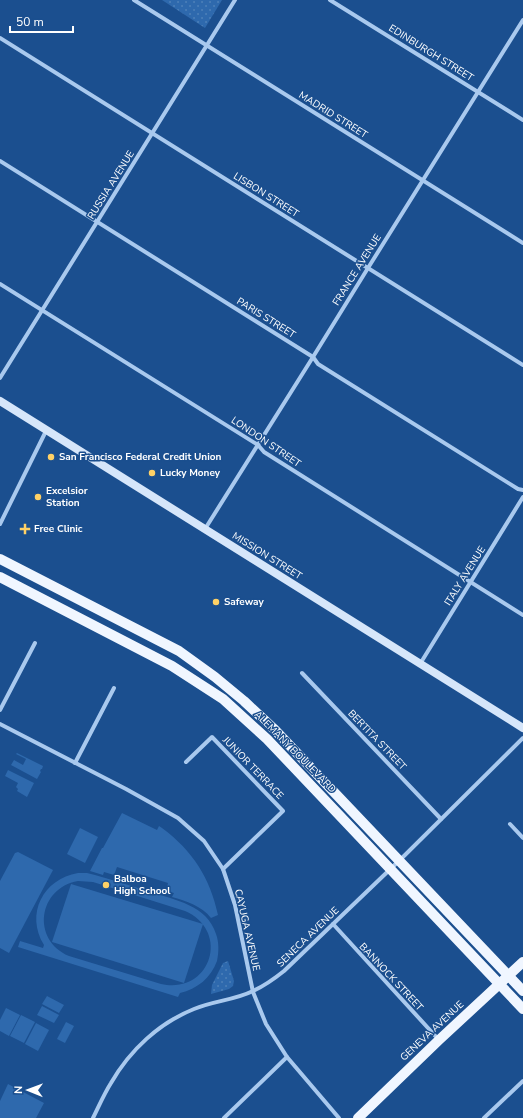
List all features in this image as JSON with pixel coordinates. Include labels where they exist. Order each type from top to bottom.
[{"type":"main road","name":"MISSION STREET","points":[[0,401],[523,728]]},
{"type":"main road","name":"ALEMANY BOULEVARD","points":[[0,559],[179,651],[215,677],[244,701],[274,730],[523,990]]},
{"type":"main road","name":"ALEMANY BOULEVARD","points":[[0,577],[172,666],[223,699],[266,739],[523,1009]]},
{"type":"main road","name":"GENEVA AVENUE","points":[[358,1118],[523,962]]},
{"type":"street","name":"MADRID STREET","points":[[134,0],[523,243]]},
{"type":"street","name":"RUSSIA AVENUE","points":[[0,378],[235,0]]},
{"type":"street","name":"EDINBURGH STREET","points":[[330,0],[523,120]]},
{"type":"street","name":"FRANCE AVENUE","points":[[204,529],[523,20]]},
{"type":"street","name":"LISBON STREET","points":[[0,38],[523,366]]},
{"type":"street","name":"PARIS STREET","points":[[0,161],[313,357],[318,364],[324,368],[518,489],[523,490]]},
{"type":"street","name":"LONDON STREET","points":[[0,284],[258,445],[264,452],[523,615]]},
{"type":"street","points":[[0,524],[46,431]]},
{"type":"street","name":"ITALY AVENUE","points":[[420,664],[523,497]]},
{"type":"street","points":[[0,710],[35,642]]},
{"type":"street","name":"BERTITA STREET","points":[[302,673],[441,819]]},
{"type":"street","points":[[75,763],[114,688]]},
{"type":"street","name":"CAYUGA AVENUE","points":[[0,724],[178,818],[204,841],[223,869],[235,906],[253,992],[266,1024],[287,1057],[339,1118]]},
{"type":"street","name":"JUNIOR TERRACE","points":[[186,762],[212,737],[283,811],[223,869]]},
{"type":"street","name":"SENECA AVENUE","points":[[92,1118],[112,1081],[133,1052],[161,1027],[194,1009],[253,992],[272,981],[391,869],[523,738]]},
{"type":"street","points":[[510,824],[523,838]]},
{"type":"street","name":"BANNOCK STREET","points":[[333,924],[439,1040]]},
{"type":"street","points":[[224,1118],[287,1057]]},
{"type":"street","points":[[484,1118],[523,1081]]},
{"type":"shaded area","points":[[162,0],[222,0],[205,28]]},
{"type":"shaded area","points":[[17,753],[43,766],[37,779],[11,765],[14,760],[23,765],[26,759],[16,754]]},
{"type":"shaded area","points":[[8,770],[34,783],[27,797],[17,791],[18,789],[16,787],[18,783],[5,776]]},
{"type":"shaded area","points":[[122,813],[157,830],[159,826],[183,846],[199,866],[205,877],[215,902],[218,915],[211,918],[198,907],[172,897],[174,893],[166,891],[168,883],[117,867],[114,875],[104,872],[103,875],[90,871]]},
{"type":"shaded area","points":[[80,828],[98,837],[85,863],[67,854]]},
{"type":"shaded area","points":[[18,852],[53,870],[9,953],[0,948],[0,881],[15,853]]},
{"type":"shaded area","points":[[78,873],[95,875],[179,901],[198,910],[212,924],[218,940],[217,961],[211,973],[198,986],[180,993],[178,997],[18,947],[20,941],[43,948],[44,945],[36,922],[37,910],[47,890],[55,882]],"holes":[[[78,881],[93,882],[185,911],[199,920],[208,932],[211,946],[209,959],[203,971],[192,980],[178,985],[161,984],[69,956],[57,948],[49,939],[45,927],[44,915],[48,904],[54,893],[65,886]]]},
{"type":"shaded area","points":[[71,884],[203,924],[184,983],[52,942]]},
{"type":"shaded area","points":[[228,961],[234,981],[233,986],[229,989],[211,994],[212,985],[223,963]]},
{"type":"shaded area","points":[[47,996],[64,1005],[59,1013],[42,1004]]},
{"type":"shaded area","points":[[42,1006],[59,1015],[54,1023],[37,1015]]},
{"type":"shaded area","points":[[6,1008],[20,1015],[9,1036],[0,1031],[0,1020]]},
{"type":"shaded area","points":[[21,1015],[35,1022],[24,1043],[10,1036]]},
{"type":"shaded area","points":[[66,1022],[74,1026],[65,1043],[57,1039]]},
{"type":"shaded area","points":[[36,1023],[49,1030],[38,1051],[25,1044]]},
{"type":"shaded area","points":[[8,1084],[44,1103],[36,1118],[0,1118],[0,1101]]},
{"type":"place","name":"San Francisco Federal Credit Union","points":[[51,457]]},
{"type":"place","name":"Lucky Money","points":[[152,473]]},
{"type":"place","name":"Excelsior Station","points":[[38,497]]},
{"type":"place","name":"Free Clinic","points":[[25,529]]},
{"type":"place","name":"Safeway","points":[[216,602]]},
{"type":"place","name":"Balboa High School","points":[[106,885]]}]
